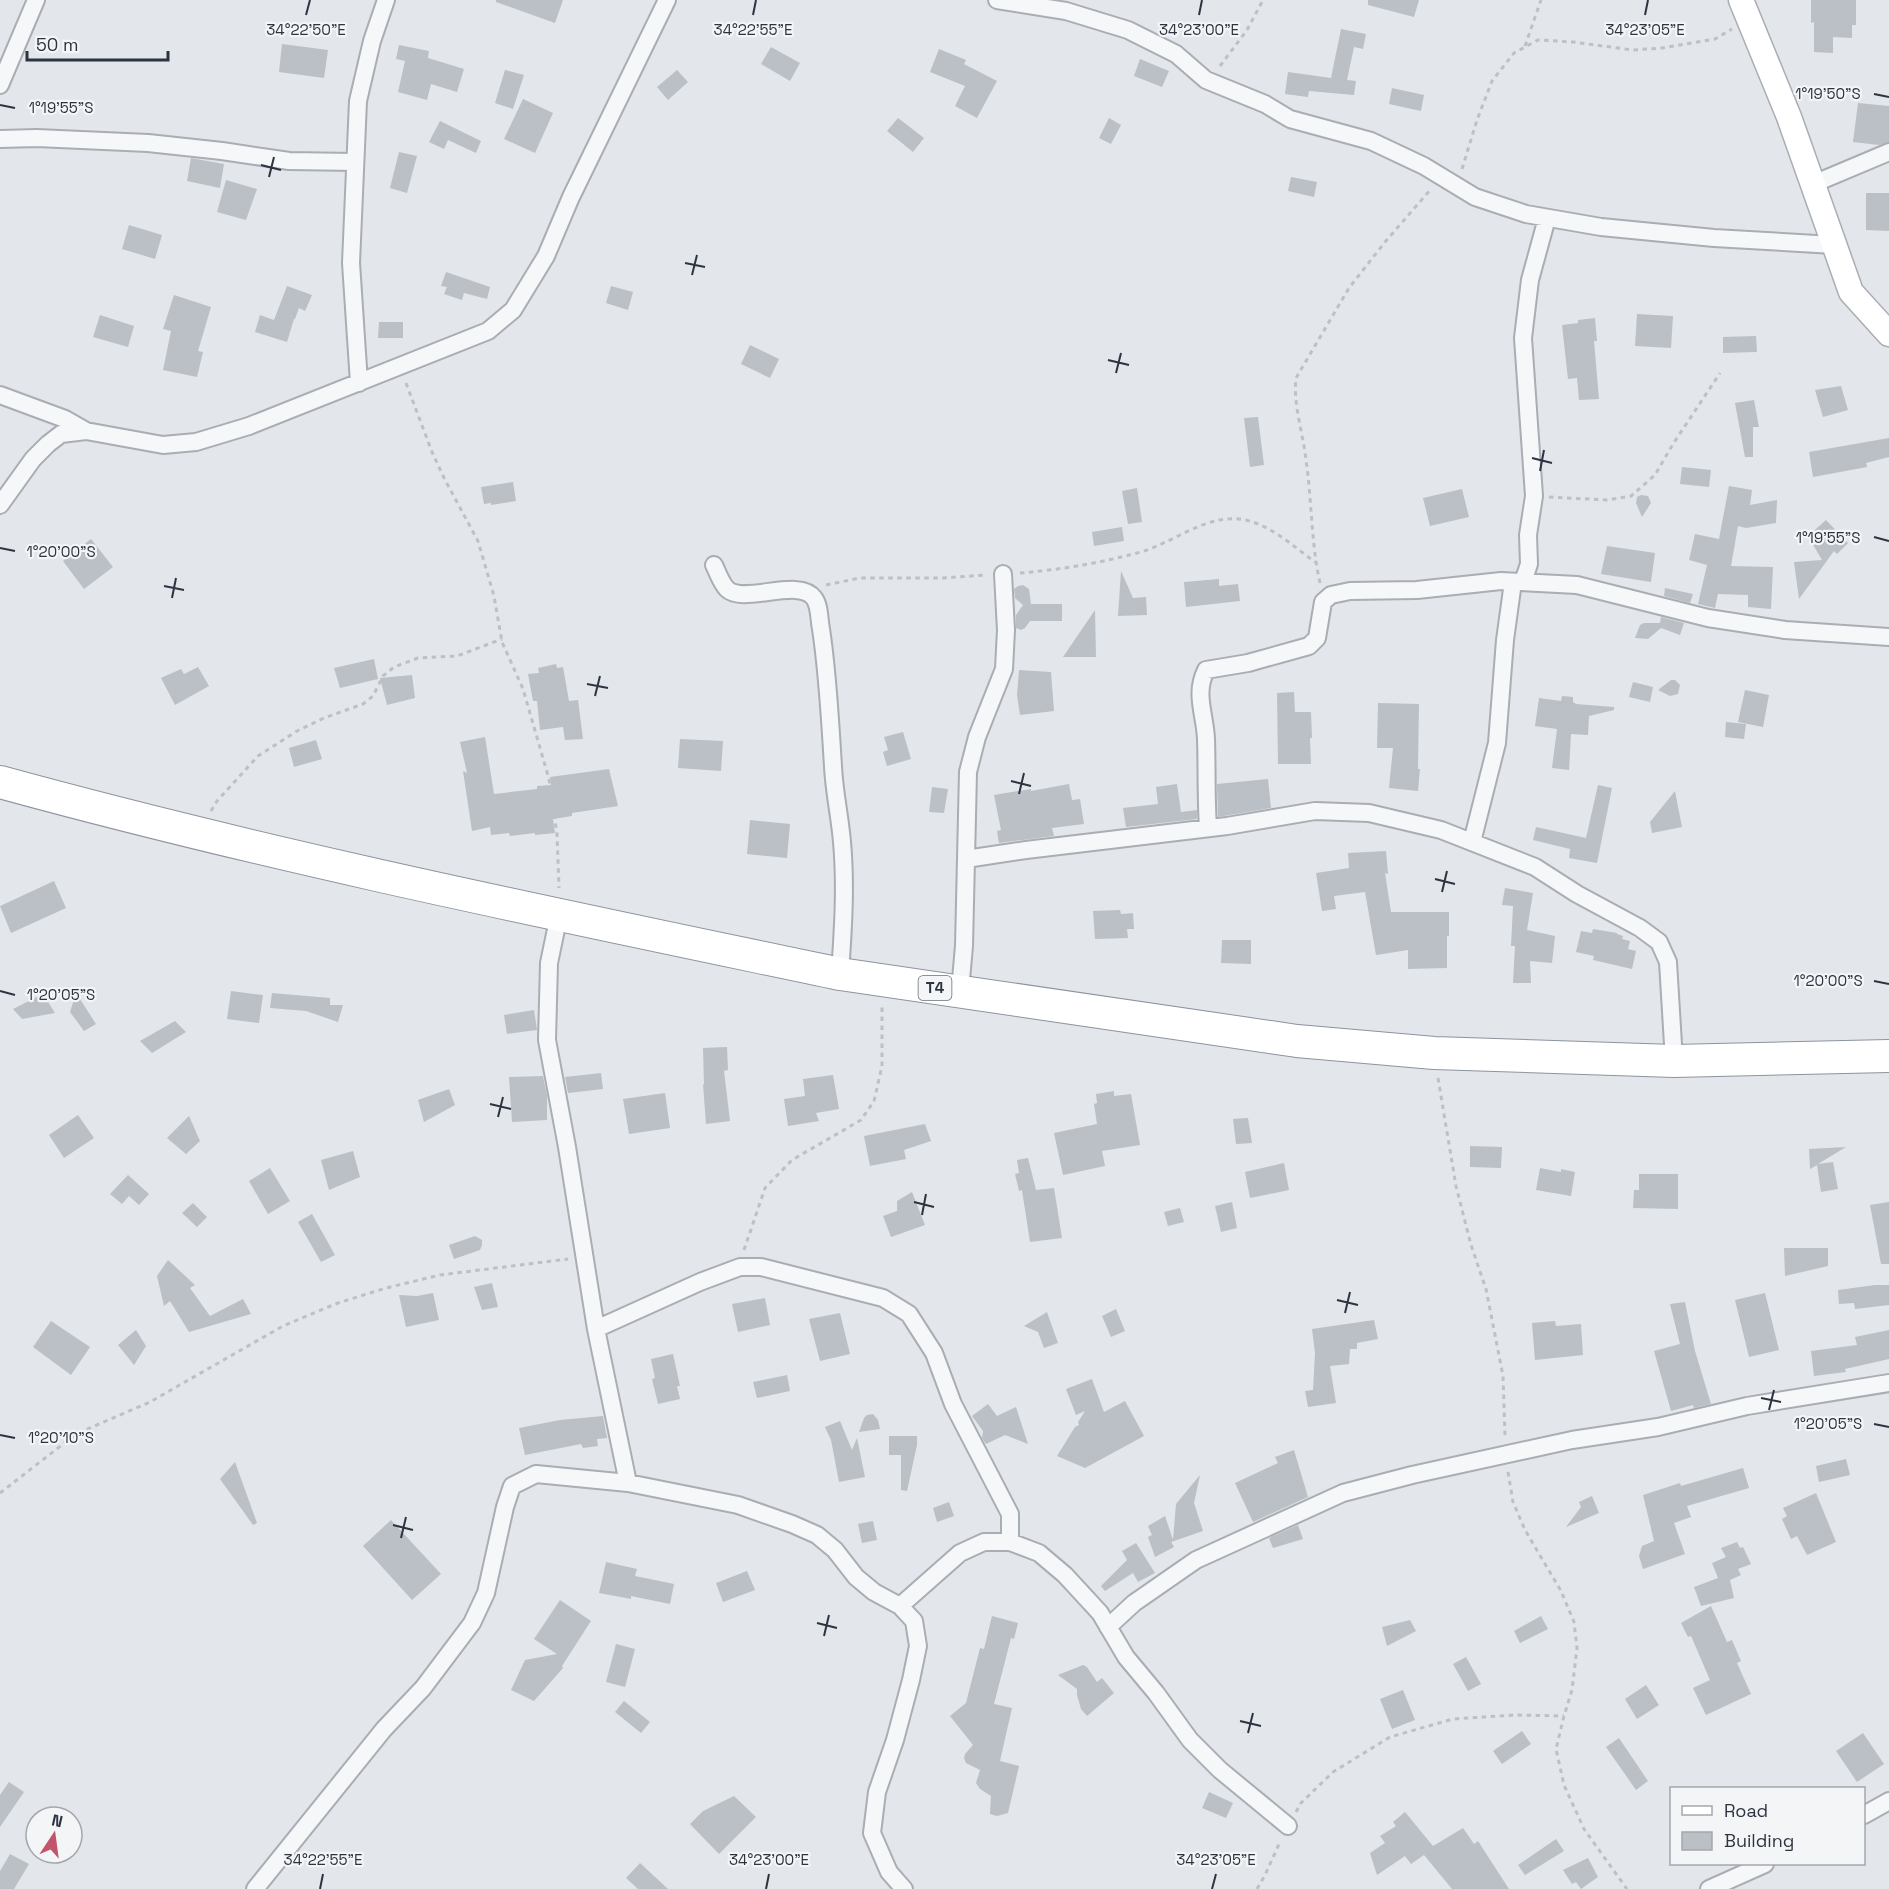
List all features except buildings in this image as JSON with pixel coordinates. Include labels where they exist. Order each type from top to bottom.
[{"type":"highway","name":"T4","points":[[0,782],[196,833],[559,915],[882,981],[1297,1041],[1434,1053],[1674,1061],[1889,1056]]},
{"type":"street","points":[[0,85],[36,0]]},
{"type":"street","points":[[359,383],[351,263],[358,101],[372,41],[386,0]]},
{"type":"street","points":[[0,505],[33,459],[61,434],[86,431],[163,445],[196,442],[249,426],[488,331],[513,310],[546,256],[571,197],[667,0]]},
{"type":"street","points":[[997,0],[1066,11],[1128,30],[1176,54],[1206,80],[1265,105],[1290,119],[1371,141],[1424,166],[1475,197],[1526,214],[1601,227],[1714,238],[1834,245]]},
{"type":"street","points":[[1745,10],[1789,117],[1851,292],[1889,334]]},
{"type":"street","points":[[0,139],[37,138],[148,143],[289,161],[355,162]]},
{"type":"street","points":[[1812,184],[1889,152]]},
{"type":"street","points":[[1472,842],[1497,743],[1505,640],[1518,582],[1529,564],[1528,535],[1534,496],[1523,338],[1530,280],[1546,218]]},
{"type":"street","points":[[0,394],[65,419],[86,431]]},
{"type":"street","points":[[714,565],[728,590],[735,594],[772,591],[807,593],[814,598],[817,607],[830,704],[833,769],[842,843],[844,909],[840,974]]},
{"type":"street","points":[[960,991],[964,946],[968,772],[977,737],[1004,669],[1006,630],[1003,574]]},
{"type":"street","points":[[1208,828],[1206,736],[1199,697],[1201,680],[1206,670],[1248,663],[1309,646],[1317,638],[1323,602],[1331,595],[1350,591],[1417,590],[1502,581],[1577,585],[1708,618],[1774,628],[1889,637]]},
{"type":"street","points":[[966,859],[1026,849],[1268,820],[1315,811],[1369,813],[1441,830],[1535,867],[1577,894],[1640,928],[1659,942],[1668,962],[1674,1061]]},
{"type":"street","points":[[559,915],[549,963],[547,1040],[596,1329],[628,1483]]},
{"type":"street","points":[[596,1329],[700,1282],[740,1267],[762,1267],[883,1298],[909,1314],[934,1353],[953,1404],[1010,1514],[1010,1542]]},
{"type":"street","points":[[1108,1627],[1134,1603],[1196,1560],[1343,1493],[1412,1475],[1572,1440],[1658,1427],[1747,1406],[1889,1383]]},
{"type":"street","points":[[255,1889],[384,1729],[423,1688],[472,1623],[486,1593],[505,1507],[512,1486],[536,1474],[628,1483],[738,1505],[792,1524],[818,1535],[835,1550],[856,1577],[874,1592],[900,1606],[914,1621],[918,1646],[895,1740],[877,1792],[873,1833],[889,1872],[904,1889]]},
{"type":"street","points":[[900,1606],[960,1553],[984,1542],[1010,1542],[1038,1553],[1065,1575],[1100,1613],[1126,1657],[1190,1740],[1220,1770],[1288,1826]]},
{"type":"street","points":[[1865,1814],[1889,1801]]},
{"type":"street","points":[[1709,1889],[1761,1865]]},
{"type":"path","points":[[1206,80],[1230,55],[1263,0]]},
{"type":"path","points":[[1524,48],[1541,0]]},
{"type":"path","points":[[1457,186],[1477,120],[1492,81],[1514,53],[1538,40],[1633,50],[1662,48],[1715,39],[1745,10]]},
{"type":"path","points":[[1323,602],[1316,562],[1306,458],[1294,395],[1296,378],[1348,288],[1442,177]]},
{"type":"path","points":[[401,367],[432,452],[478,541],[494,596],[502,639],[523,689],[549,779],[557,834],[559,915]]},
{"type":"path","points":[[1534,496],[1607,500],[1631,496],[1655,475],[1719,373]]},
{"type":"path","points":[[807,593],[831,583],[860,578],[943,578],[1003,574],[1097,563],[1140,553],[1209,523],[1227,519],[1245,520],[1268,528],[1316,562]]},
{"type":"path","points":[[196,833],[217,801],[258,756],[297,731],[324,718],[363,704],[373,696],[383,675],[394,667],[418,658],[457,656],[502,639]]},
{"type":"path","points":[[740,1267],[765,1188],[792,1160],[861,1120],[874,1101],[882,1066],[882,981]]},
{"type":"path","points":[[1434,1053],[1456,1186],[1471,1245],[1486,1289],[1503,1376],[1506,1454],[1513,1502],[1525,1530],[1561,1591],[1574,1622],[1577,1648],[1572,1690],[1556,1749],[1564,1785],[1584,1829],[1627,1889]]},
{"type":"path","points":[[0,1492],[76,1434],[150,1402],[283,1326],[338,1303],[440,1275],[585,1257]]},
{"type":"path","points":[[1257,1889],[1301,1803],[1333,1772],[1390,1737],[1453,1719],[1515,1715],[1564,1716]]}]
